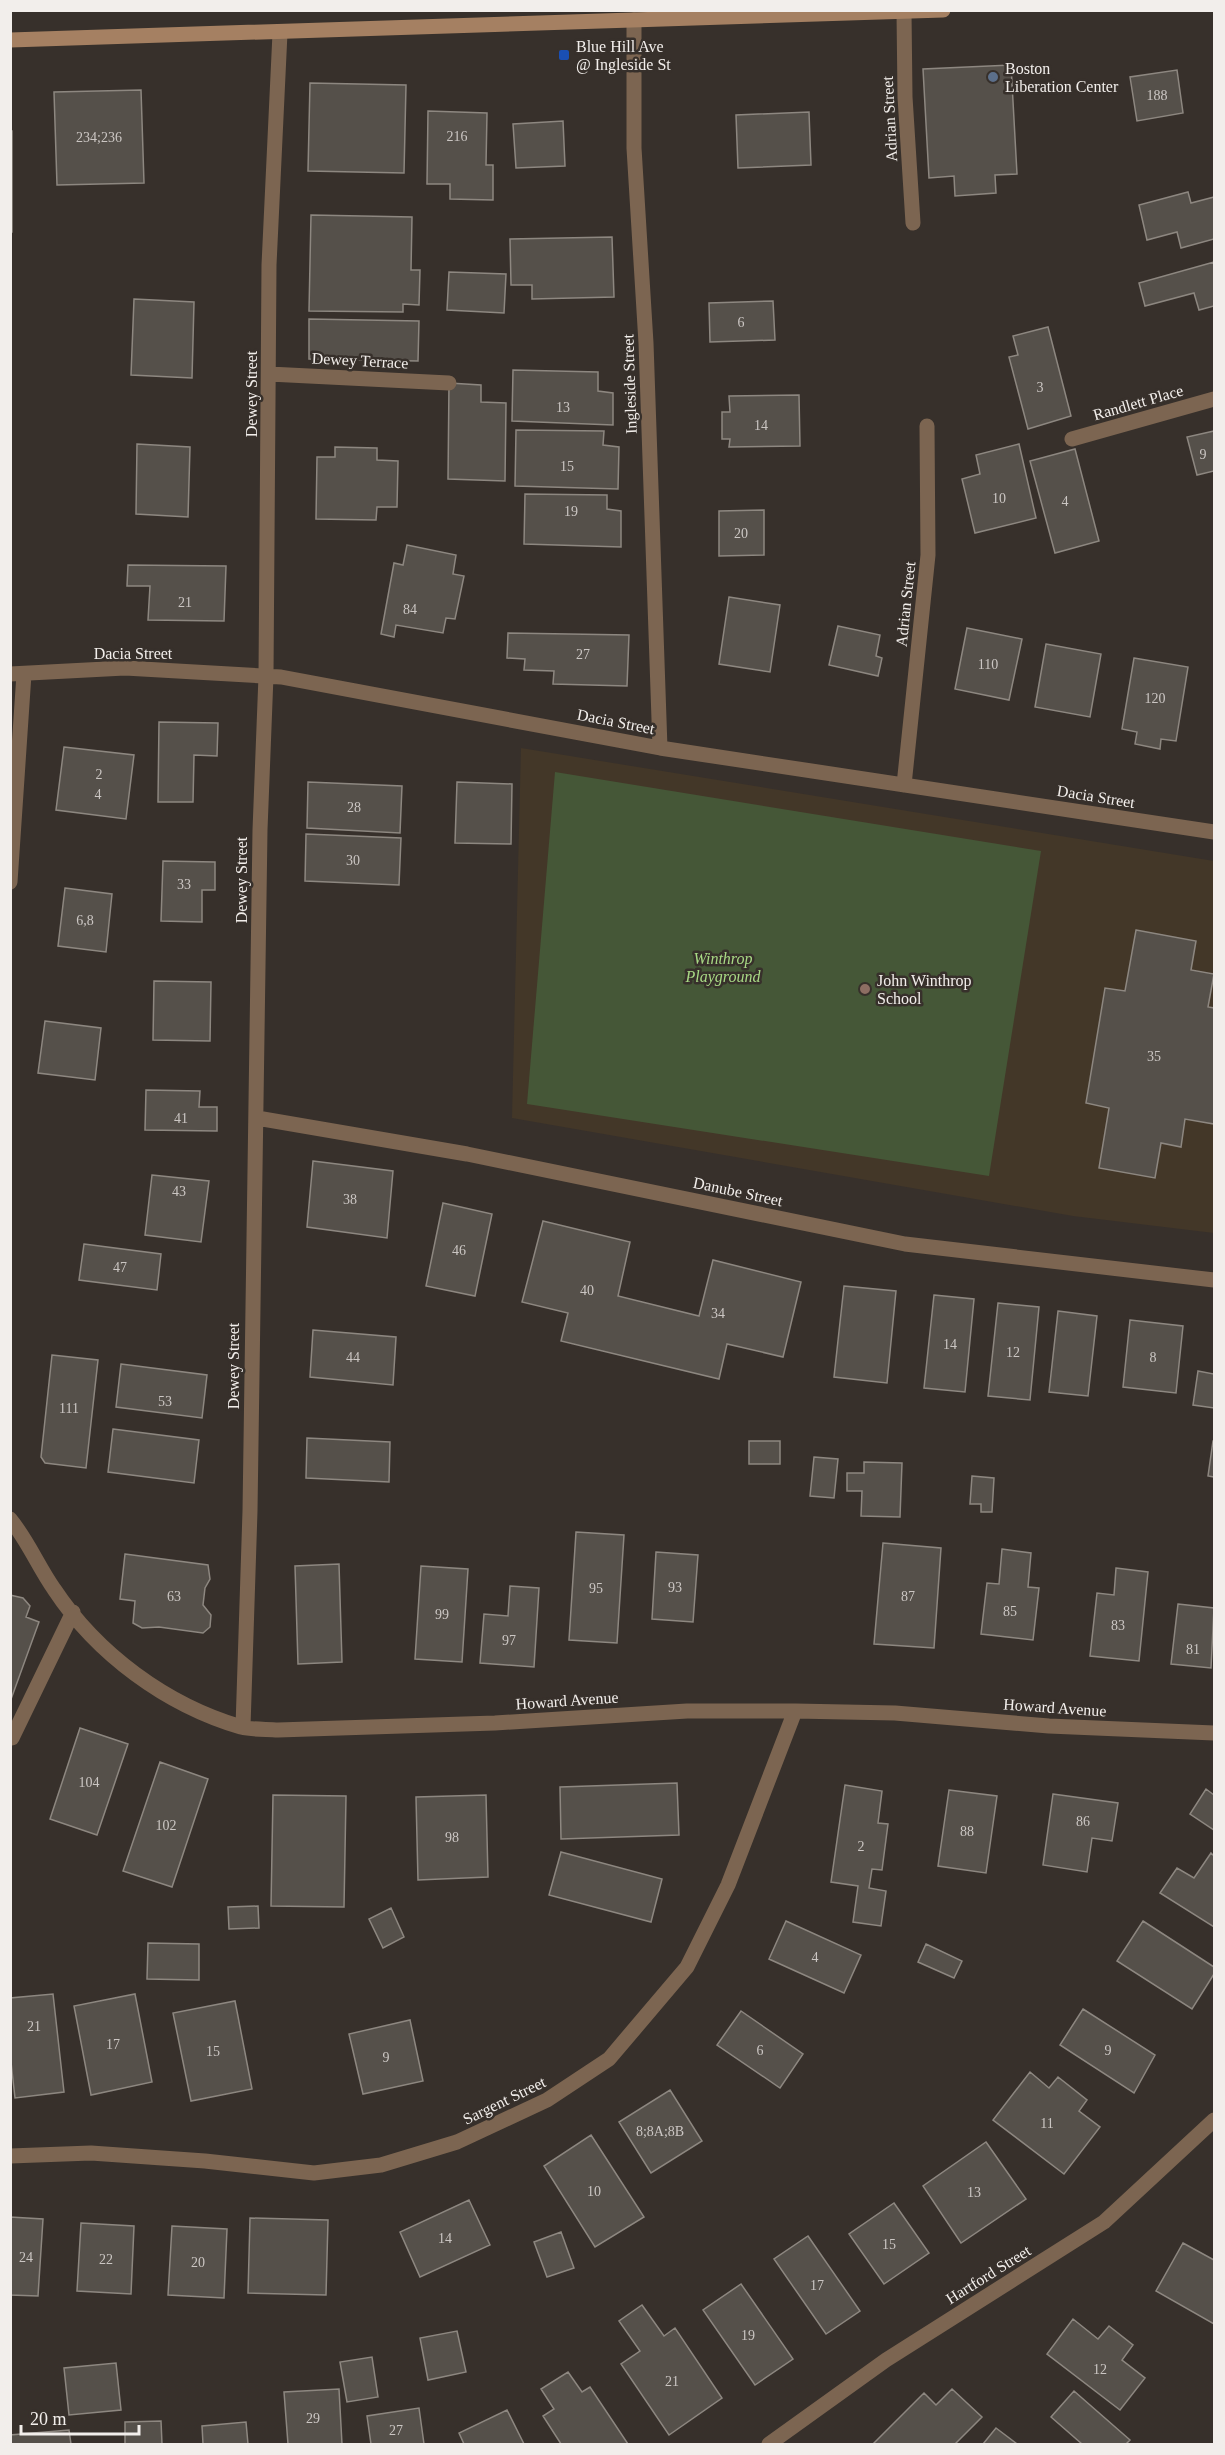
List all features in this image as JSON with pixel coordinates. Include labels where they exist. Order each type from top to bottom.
[{"type":"main road","points":[[10,40],[280,33],[558,16],[634,20],[943,10]]},
{"type":"street","name":"Adrian Street","points":[[904,12],[905,97],[913,223]]},
{"type":"street","name":"Ingleside Street","points":[[634,20],[634,148],[646,343],[660,748]]},
{"type":"street","name":"Dewey Street","points":[[243,1728],[257,1118],[260,830],[266,676],[269,265],[280,33]]},
{"type":"street","name":"Dewey Terrace","points":[[268,374],[449,383]]},
{"type":"street","name":"Randlett Place","points":[[1072,439],[1215,399]]},
{"type":"street","name":"Adrian Street","points":[[904,785],[928,555],[927,426]]},
{"type":"street","name":"Dacia Street","points":[[17,674],[125,668],[266,676],[660,748],[1215,832]]},
{"type":"street","points":[[10,882],[17,674]]},
{"type":"street","name":"Danube Street","points":[[257,1118],[467,1154],[905,1244],[1215,1280]]},
{"type":"street","name":"Howard Avenue","points":[[10,1519],[23,1534],[54,1589],[96,1640],[142,1681],[195,1709],[243,1728],[278,1730],[495,1723],[687,1711],[795,1711],[895,1713],[1049,1726],[1215,1733]]},
{"type":"street","points":[[12,1738],[73,1612]]},
{"type":"street","name":"Sargent Street","points":[[10,2156],[91,2153],[205,2161],[314,2173],[381,2165],[457,2142],[547,2100],[609,2059],[687,1967],[728,1886],[795,1711]]},
{"type":"street","name":"Hartford Street","points":[[769,2445],[886,2360],[1104,2222],[1215,2120]]},
{"type":"shaded area","name":"Winthrop Playground","points":[[521,748],[1214,861],[1214,1233],[1073,1216],[512,1118]]},
{"type":"green space","name":"Winthrop Playground","points":[[555,772],[1041,851],[989,1176],[527,1104]]},
{"type":"building","points":[[1011,65],[1017,174],[995,175],[996,193],[955,196],[954,176],[929,178],[923,69]]},
{"type":"building","points":[[1177,70],[1183,113],[1137,121],[1130,77]]},
{"type":"building","points":[[310,83],[406,85],[404,173],[308,171]]},
{"type":"building","points":[[141,90],[144,183],[57,185],[54,92]]},
{"type":"building","points":[[428,111],[487,113],[486,165],[493,165],[493,200],[450,199],[450,184],[427,184]]},
{"type":"building","points":[[809,112],[811,165],[738,168],[736,115]]},
{"type":"building","points":[[563,121],[565,166],[516,168],[513,124]]},
{"type":"building","points":[[10,131],[12,131],[12,232],[10,232]]},
{"type":"building","points":[[1188,192],[1191,203],[1214,197],[1214,239],[1181,248],[1177,232],[1147,240],[1139,205]]},
{"type":"building","points":[[311,215],[412,217],[411,270],[420,270],[419,305],[403,304],[403,312],[309,311]]},
{"type":"building","points":[[612,237],[614,297],[532,299],[532,285],[511,285],[510,239]]},
{"type":"building","points":[[1214,262],[1214,306],[1199,310],[1194,293],[1145,306],[1139,283]]},
{"type":"building","points":[[449,272],[506,274],[504,313],[447,310]]},
{"type":"building","points":[[134,299],[194,302],[192,378],[131,375]]},
{"type":"building","points":[[773,301],[775,340],[710,342],[709,303]]},
{"type":"building","points":[[309,319],[419,321],[418,361],[309,359]]},
{"type":"building","points":[[1048,327],[1071,416],[1028,429],[1009,357],[1018,355],[1013,336]]},
{"type":"building","points":[[513,370],[598,372],[598,391],[613,393],[613,425],[512,421]]},
{"type":"building","points":[[449,383],[481,385],[481,402],[506,403],[505,481],[448,479]]},
{"type":"building","points":[[799,395],[800,446],[729,447],[730,439],[722,439],[722,412],[730,412],[729,396]]},
{"type":"building","points":[[516,430],[604,431],[603,445],[619,447],[618,489],[515,486]]},
{"type":"building","points":[[1214,431],[1214,471],[1197,475],[1187,437]]},
{"type":"building","points":[[137,444],[190,447],[188,517],[136,514]]},
{"type":"building","points":[[1019,444],[1036,518],[975,533],[962,479],[980,474],[976,455]]},
{"type":"building","points":[[335,447],[377,448],[377,460],[398,461],[397,507],[377,507],[376,520],[316,519],[317,457],[335,457]]},
{"type":"building","points":[[1075,449],[1099,541],[1055,553],[1030,461]]},
{"type":"building","points":[[525,494],[607,495],[607,509],[621,511],[621,547],[524,544]]},
{"type":"building","points":[[764,510],[764,555],[719,556],[719,511]]},
{"type":"building","points":[[407,545],[456,555],[453,574],[464,576],[455,619],[446,618],[443,633],[396,625],[394,637],[381,634],[394,563],[403,565]]},
{"type":"building","points":[[128,565],[226,566],[224,621],[148,620],[150,586],[127,586]]},
{"type":"building","points":[[729,597],[780,605],[770,672],[719,664]]},
{"type":"building","points":[[838,626],[880,635],[876,656],[882,658],[878,676],[829,665]]},
{"type":"building","points":[[967,628],[1022,639],[1009,700],[955,689]]},
{"type":"building","points":[[508,633],[629,635],[627,686],[553,684],[554,671],[524,670],[525,659],[507,658]]},
{"type":"building","points":[[1046,644],[1101,654],[1090,717],[1035,707]]},
{"type":"building","points":[[1134,658],[1188,667],[1176,741],[1161,739],[1160,749],[1135,744],[1137,732],[1122,729]]},
{"type":"building","points":[[159,722],[218,723],[217,756],[194,755],[193,802],[158,802]]},
{"type":"building","points":[[64,747],[134,755],[126,819],[56,810]]},
{"type":"building","points":[[308,782],[402,786],[400,833],[307,828]]},
{"type":"building","points":[[457,782],[512,784],[511,844],[455,843]]},
{"type":"building","points":[[306,834],[401,838],[399,885],[305,881]]},
{"type":"building","points":[[163,861],[215,862],[215,890],[202,890],[202,922],[161,921]]},
{"type":"building","points":[[65,888],[112,894],[106,952],[58,946]]},
{"type":"building","points":[[1136,930],[1196,941],[1191,970],[1214,974],[1208,1007],[1214,1008],[1214,1124],[1185,1119],[1181,1147],[1161,1143],[1155,1178],[1099,1168],[1109,1108],[1086,1103],[1105,988],[1125,991]]},
{"type":"building","points":[[154,981],[211,982],[210,1041],[153,1040]]},
{"type":"building","points":[[45,1021],[101,1028],[95,1080],[38,1073]]},
{"type":"building","points":[[146,1090],[200,1091],[199,1107],[217,1107],[217,1131],[145,1130]]},
{"type":"building","points":[[313,1161],[393,1171],[387,1238],[307,1227]]},
{"type":"building","points":[[152,1175],[209,1181],[201,1242],[145,1235]]},
{"type":"building","points":[[443,1203],[492,1214],[475,1296],[426,1286]]},
{"type":"building","points":[[543,1221],[630,1242],[618,1296],[699,1316],[713,1260],[801,1282],[783,1357],[727,1344],[719,1379],[561,1341],[568,1313],[522,1302]]},
{"type":"building","points":[[84,1244],[161,1254],[157,1290],[79,1280]]},
{"type":"building","points":[[844,1286],[896,1291],[887,1383],[834,1377]]},
{"type":"building","points":[[934,1295],[974,1299],[965,1392],[924,1388]]},
{"type":"building","points":[[998,1303],[1039,1307],[1030,1400],[988,1396]]},
{"type":"building","points":[[1058,1311],[1097,1316],[1088,1396],[1049,1392]]},
{"type":"building","points":[[1130,1320],[1183,1326],[1176,1393],[1123,1387]]},
{"type":"building","points":[[313,1330],[396,1337],[393,1385],[310,1377]]},
{"type":"building","points":[[52,1355],[98,1360],[86,1468],[45,1463],[41,1457]]},
{"type":"building","points":[[121,1364],[207,1375],[202,1418],[116,1407]]},
{"type":"building","points":[[1198,1371],[1214,1374],[1214,1408],[1193,1405]]},
{"type":"building","points":[[113,1429],[199,1440],[194,1483],[108,1472]]},
{"type":"building","points":[[307,1438],[390,1442],[389,1482],[306,1478]]},
{"type":"building","points":[[749,1441],[780,1441],[780,1464],[749,1464]]},
{"type":"building","points":[[1214,1441],[1214,1477],[1208,1476]]},
{"type":"building","points":[[814,1457],[838,1459],[834,1498],[810,1496]]},
{"type":"building","points":[[864,1462],[902,1463],[900,1517],[861,1516],[862,1491],[847,1491],[847,1473],[864,1473]]},
{"type":"building","points":[[972,1476],[994,1478],[992,1512],[981,1512],[981,1504],[970,1504]]},
{"type":"building","points":[[576,1532],[624,1535],[617,1643],[569,1640]]},
{"type":"building","points":[[883,1543],[941,1548],[934,1648],[874,1644]]},
{"type":"building","points":[[1002,1549],[1031,1553],[1028,1587],[1039,1588],[1033,1640],[981,1634],[987,1583],[999,1584]]},
{"type":"building","points":[[656,1552],[698,1555],[693,1622],[652,1619]]},
{"type":"building","points":[[125,1554],[208,1565],[210,1579],[205,1588],[203,1605],[211,1615],[210,1627],[203,1633],[159,1627],[142,1628],[133,1623],[135,1601],[120,1599]]},
{"type":"building","points":[[339,1564],[342,1662],[298,1664],[295,1566]]},
{"type":"building","points":[[421,1566],[468,1569],[462,1662],[415,1659]]},
{"type":"building","points":[[1116,1568],[1148,1572],[1139,1661],[1090,1656],[1097,1593],[1114,1595]]},
{"type":"building","points":[[510,1586],[539,1588],[534,1667],[480,1663],[484,1614],[508,1616]]},
{"type":"building","points":[[10,1595],[23,1598],[30,1606],[26,1617],[39,1622],[10,1702]]},
{"type":"building","points":[[1178,1604],[1214,1608],[1211,1668],[1171,1664]]},
{"type":"building","points":[[80,1728],[128,1744],[97,1835],[50,1819]]},
{"type":"building","points":[[160,1762],[208,1779],[172,1887],[123,1871]]},
{"type":"building","points":[[677,1783],[679,1835],[561,1839],[560,1787]]},
{"type":"building","points":[[845,1785],[882,1791],[878,1823],[888,1824],[882,1870],[872,1869],[869,1888],[886,1891],[881,1926],[853,1922],[858,1886],[831,1882]]},
{"type":"building","points":[[1206,1789],[1214,1795],[1214,1830],[1190,1814]]},
{"type":"building","points":[[949,1790],[997,1796],[986,1873],[938,1866]]},
{"type":"building","points":[[1053,1794],[1118,1803],[1112,1841],[1092,1838],[1087,1872],[1043,1865]]},
{"type":"building","points":[[273,1795],[346,1796],[344,1907],[271,1906]]},
{"type":"building","points":[[486,1795],[488,1877],[418,1880],[416,1797]]},
{"type":"building","points":[[561,1852],[662,1879],[651,1922],[549,1895]]},
{"type":"building","points":[[1211,1853],[1214,1856],[1214,1927],[1160,1893],[1177,1868],[1194,1878]]},
{"type":"building","points":[[258,1906],[259,1928],[229,1929],[228,1907]]},
{"type":"building","points":[[391,1908],[404,1937],[383,1948],[369,1919]]},
{"type":"building","points":[[786,1921],[861,1955],[844,1993],[769,1959]]},
{"type":"building","points":[[1143,1921],[1214,1967],[1214,1974],[1192,2009],[1117,1961]]},
{"type":"building","points":[[148,1943],[199,1944],[199,1980],[147,1979]]},
{"type":"building","points":[[926,1944],[962,1961],[954,1978],[918,1962]]},
{"type":"building","points":[[53,1994],[64,2092],[15,2098],[10,2053],[10,1998]]},
{"type":"building","points":[[135,1994],[152,2082],[91,2095],[74,2006]]},
{"type":"building","points":[[235,2001],[252,2089],[191,2101],[173,2013]]},
{"type":"building","points":[[1083,2009],[1155,2055],[1134,2093],[1060,2045]]},
{"type":"building","points":[[741,2011],[803,2054],[780,2088],[717,2045]]},
{"type":"building","points":[[410,2020],[423,2081],[363,2094],[349,2034]]},
{"type":"building","points":[[1030,2072],[1049,2088],[1058,2077],[1087,2100],[1079,2111],[1100,2127],[1064,2174],[993,2120]]},
{"type":"building","points":[[670,2090],[702,2141],[651,2173],[619,2122]]},
{"type":"building","points":[[591,2135],[644,2217],[595,2247],[544,2166]]},
{"type":"building","points":[[986,2142],[1026,2199],[961,2243],[923,2186]]},
{"type":"building","points":[[469,2200],[490,2245],[420,2277],[400,2232]]},
{"type":"building","points":[[894,2203],[929,2253],[884,2284],[849,2234]]},
{"type":"building","points":[[10,2217],[43,2219],[38,2296],[10,2295]]},
{"type":"building","points":[[250,2218],[328,2220],[326,2295],[248,2293]]},
{"type":"building","points":[[81,2223],[134,2226],[131,2294],[77,2291]]},
{"type":"building","points":[[172,2226],[227,2229],[224,2298],[168,2295]]},
{"type":"building","points":[[561,2232],[574,2268],[547,2277],[534,2242]]},
{"type":"building","points":[[808,2236],[860,2311],[826,2334],[774,2259]]},
{"type":"building","points":[[1183,2243],[1214,2260],[1214,2324],[1156,2291]]},
{"type":"building","points":[[741,2284],[793,2359],[755,2385],[703,2310]]},
{"type":"building","points":[[642,2305],[664,2336],[675,2328],[722,2398],[669,2435],[621,2364],[640,2351],[619,2321]]},
{"type":"building","points":[[1073,2319],[1098,2339],[1109,2326],[1133,2345],[1122,2360],[1145,2378],[1120,2410],[1047,2354]]},
{"type":"building","points":[[457,2331],[466,2372],[428,2380],[420,2338]]},
{"type":"building","points":[[372,2357],[378,2397],[347,2402],[340,2362]]},
{"type":"building","points":[[116,2363],[121,2410],[69,2415],[64,2368]]},
{"type":"building","points":[[568,2372],[582,2392],[590,2387],[628,2444],[561,2444],[543,2416],[554,2409],[541,2389]]},
{"type":"building","points":[[339,2389],[342,2444],[288,2444],[284,2392]]},
{"type":"building","points":[[952,2389],[982,2417],[955,2444],[873,2444],[924,2393],[936,2405]]},
{"type":"building","points":[[1074,2391],[1130,2440],[1126,2444],[1082,2444],[1051,2417]]},
{"type":"building","points":[[419,2408],[424,2444],[371,2444],[367,2416]]},
{"type":"building","points":[[507,2410],[524,2444],[464,2444],[459,2433]]},
{"type":"building","points":[[161,2421],[162,2444],[125,2444],[125,2422]]},
{"type":"building","points":[[246,2422],[248,2444],[203,2444],[202,2426]]},
{"type":"building","points":[[996,2428],[1017,2444],[983,2444]]},
{"type":"building","points":[[69,2430],[71,2444],[11,2444],[10,2435]]},
{"type":"place","name":"Blue Hill Ave @ Ingleside St","points":[[564,55]]},
{"type":"place","name":"Boston Liberation Center","points":[[993,77]]},
{"type":"place","name":"John Winthrop School","points":[[865,989]]}]
